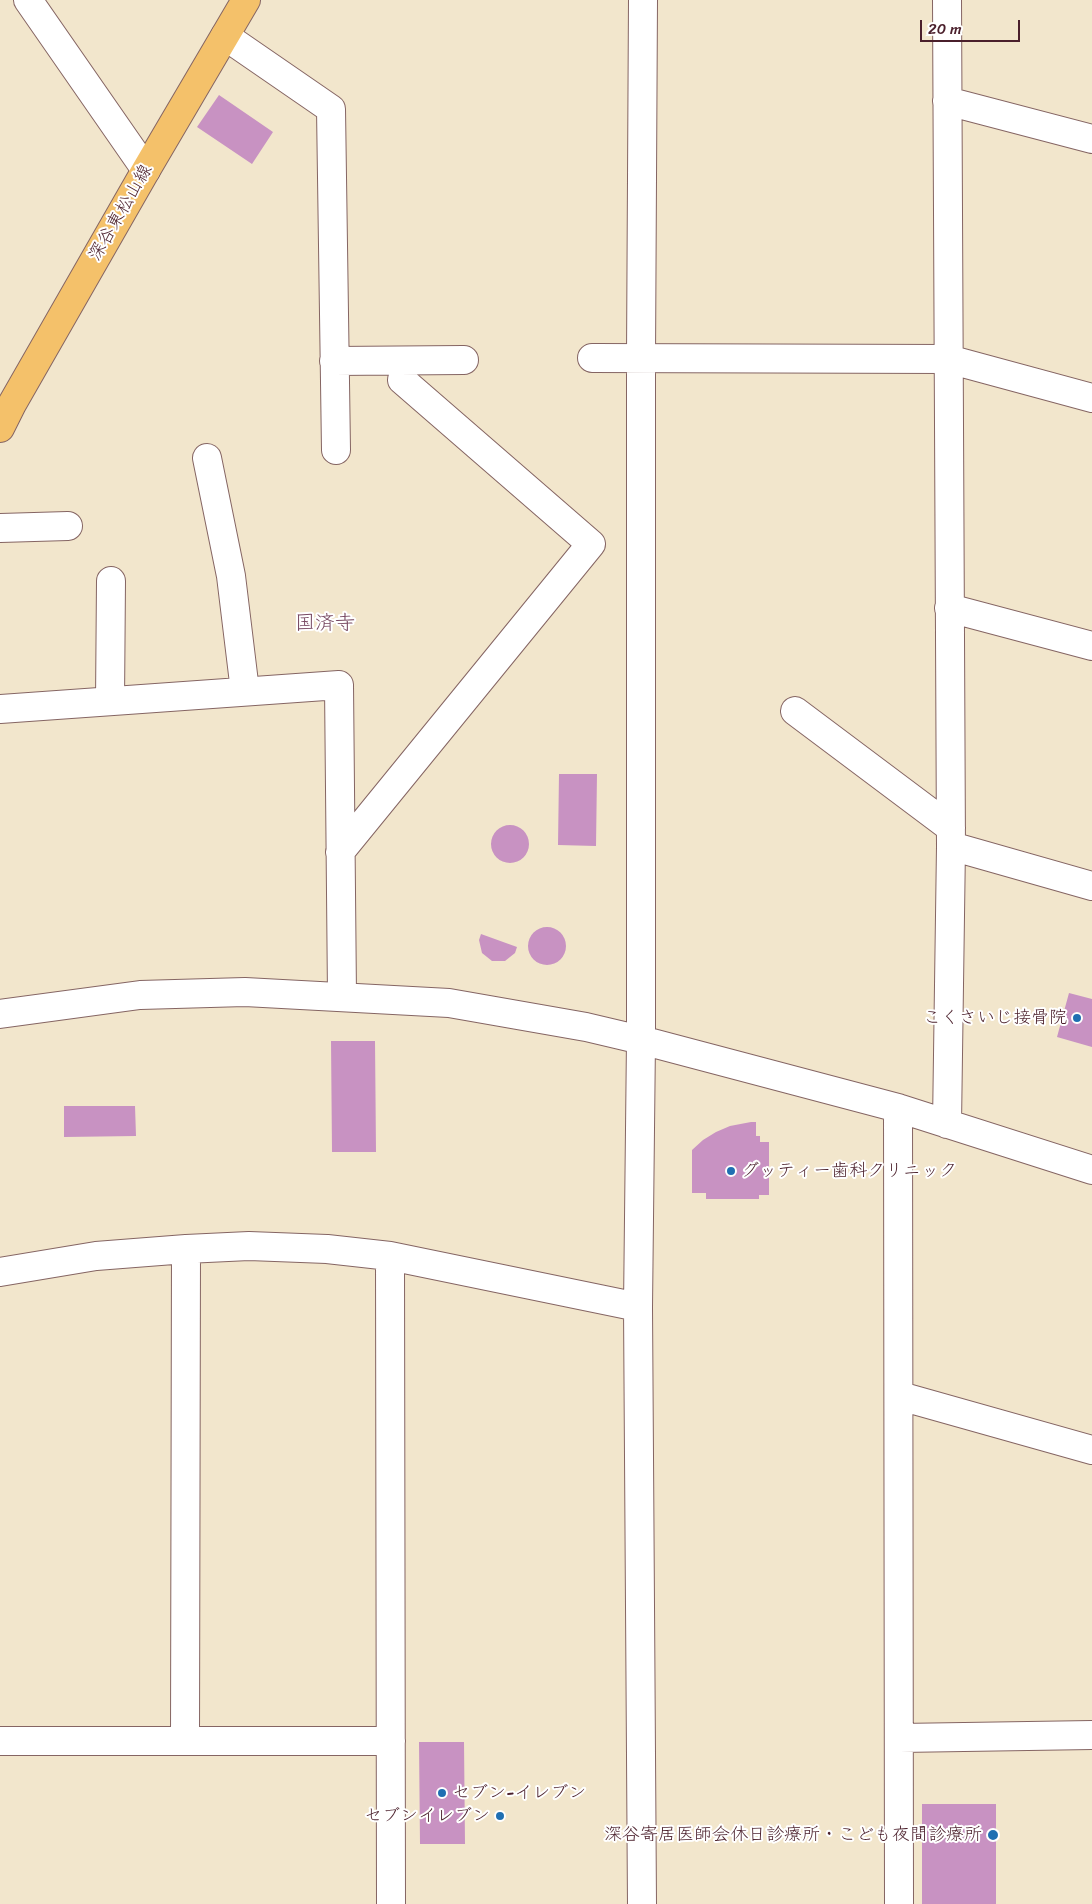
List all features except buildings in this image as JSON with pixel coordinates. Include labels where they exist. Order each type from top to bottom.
[{"type":"main road","name":"深谷東松山線","points":[[4,411],[246,0]]},
{"type":"street","points":[[28,0],[146,170]]},
{"type":"street","points":[[642,1904],[638,1307],[641,1040],[640,357],[643,0]]},
{"type":"street","points":[[947,0],[948,608],[951,837],[947,1124]]},
{"type":"street","points":[[224,36],[331,109],[336,450]]},
{"type":"street","points":[[947,101],[1092,139]]},
{"type":"street","points":[[592,358],[948,359],[1092,398]]},
{"type":"street","points":[[334,361],[464,360]]},
{"type":"street","points":[[340,852],[591,544],[402,380]]},
{"type":"street","points":[[208,458],[231,576],[245,691]]},
{"type":"street","points":[[0,528],[68,526]]},
{"type":"street","points":[[110,701],[111,581]]},
{"type":"street","points":[[948,608],[1092,646]]},
{"type":"street","points":[[0,709],[339,685],[342,996]]},
{"type":"street","points":[[795,711],[951,837],[1092,886]]},
{"type":"street","points":[[0,1014],[140,995],[245,992],[449,1003],[586,1027],[641,1040],[898,1108],[1092,1170]]},
{"type":"street","points":[[898,1108],[900,1396],[899,1904]]},
{"type":"street","points":[[0,1272],[96,1256],[186,1249],[249,1246],[327,1249],[390,1256],[638,1307]]},
{"type":"street","points":[[185,1741],[186,1249]]},
{"type":"street","points":[[390,1256],[391,1904]]},
{"type":"street","points":[[900,1396],[1092,1450]]},
{"type":"street","points":[[900,1738],[1092,1736]]},
{"type":"street","points":[[0,1741],[391,1741]]},
{"type":"place","name":"こくさいじ接骨院","points":[[1077,1018]]},
{"type":"place","name":"グッティー歯科クリニック","points":[[731,1171]]},
{"type":"place","name":"セブン-イレブン","points":[[442,1793]]},
{"type":"place","name":"セブンイレブン","points":[[500,1816]]},
{"type":"place","name":"深谷寄居医師会休日診療所・こども夜間診療所","points":[[993,1835]]},
{"type":"district","name":"国済寺","points":[[325,624]]}]
